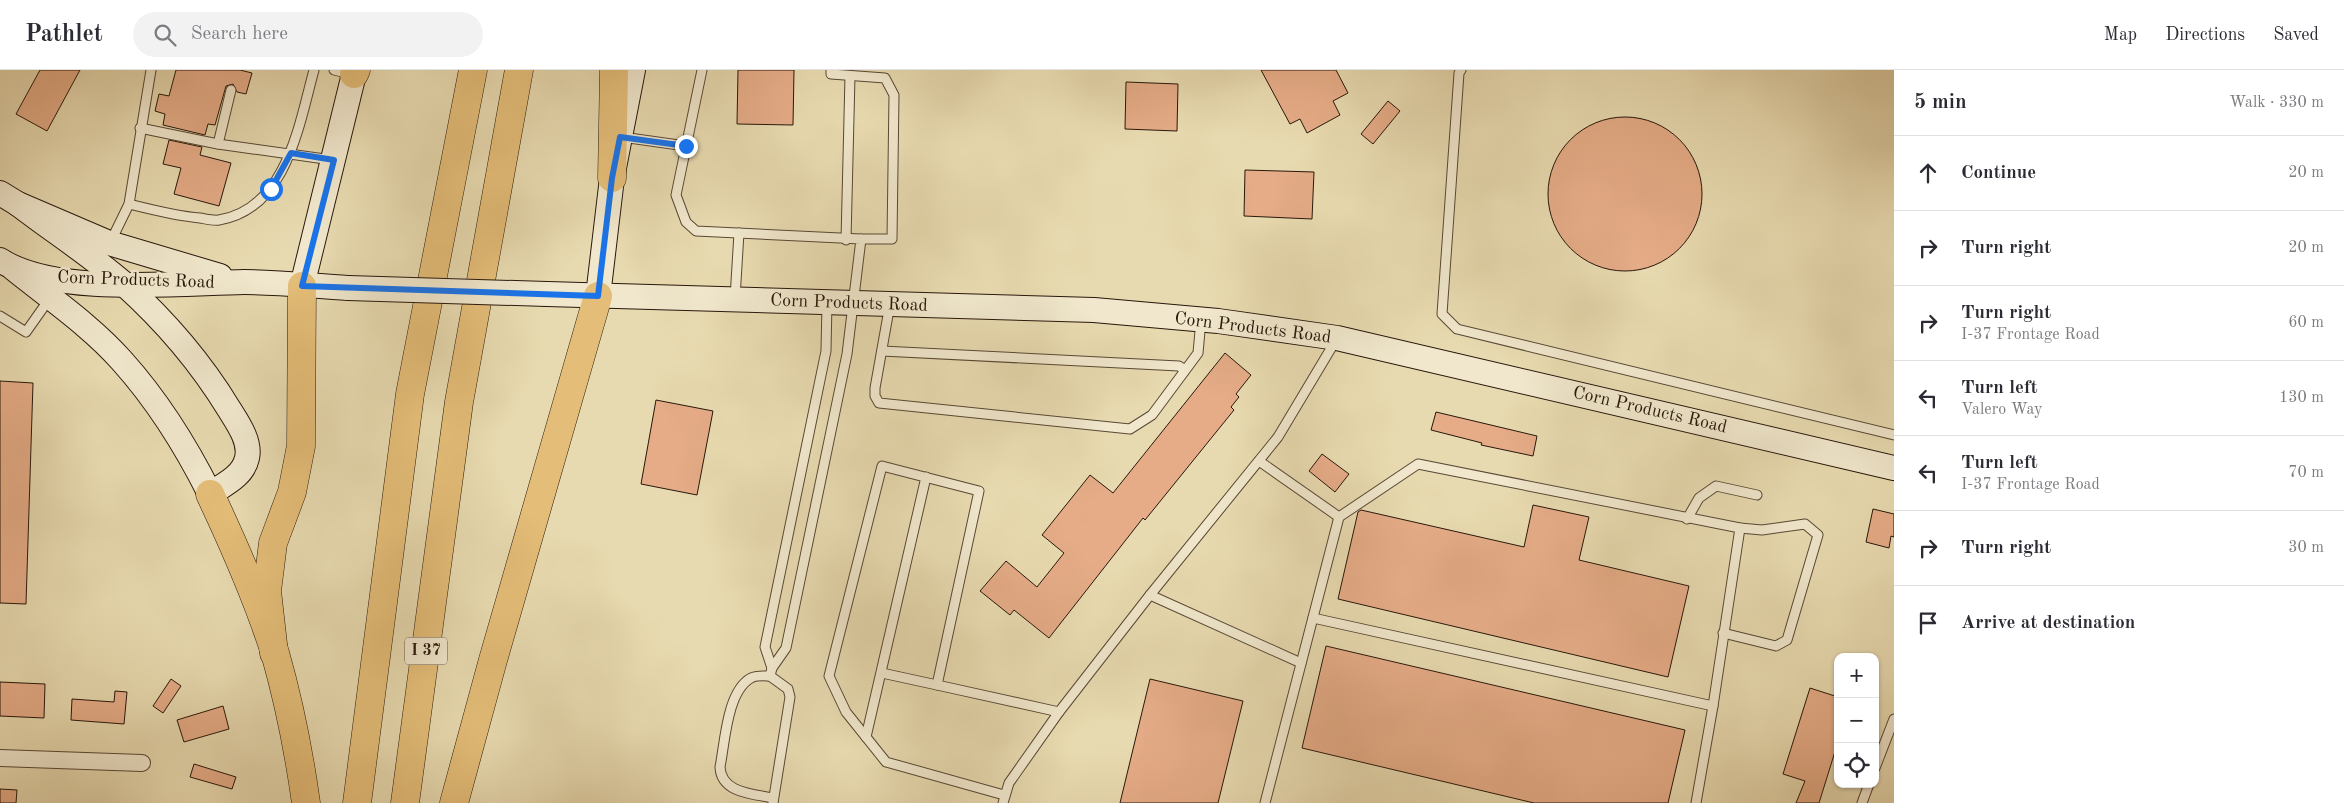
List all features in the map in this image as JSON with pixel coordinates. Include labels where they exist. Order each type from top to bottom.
[{"type":"highway","name":"I 37","points":[[357,803],[410,394],[473,70]]},
{"type":"highway","name":"I 37","points":[[405,803],[459,402],[520,70]]},
{"type":"highway","points":[[612,178],[614,70]]},
{"type":"highway","points":[[302,286],[301,446],[292,492],[272,543],[266,591],[274,653],[299,753],[306,803]]},
{"type":"highway","points":[[454,803],[493,660],[598,296]]},
{"type":"highway","points":[[210,494],[232,542],[274,653]]},
{"type":"main road","points":[[598,296],[612,178],[633,70]]},
{"type":"main road","points":[[302,286],[334,160],[349,71]]},
{"type":"main road","points":[[9,199],[76,248],[124,284],[159,318],[216,388],[246,442],[248,456],[243,469],[210,494],[175,430],[121,360],[56,289],[72,269],[76,248]]},
{"type":"main road","name":"Corn Products Road","points":[[9,199],[109,243],[179,265],[246,282]]},
{"type":"main road","name":"Corn Products Road","points":[[7,265],[56,289],[124,284],[246,282],[348,288],[1094,310],[1201,320],[1337,338],[1894,468]]},
{"type":"street","points":[[0,758],[142,763]]},
{"type":"lane","points":[[109,243],[129,204],[151,70]]},
{"type":"lane","points":[[129,204],[176,216],[219,220],[246,210],[271,189],[291,153],[314,70]]},
{"type":"lane","points":[[702,70],[676,195],[686,222],[696,231],[846,240],[892,239],[894,95],[885,78],[830,74],[830,70]]},
{"type":"lane","points":[[1461,70],[1459,73],[1442,314],[1457,329],[1894,435]]},
{"type":"lane","points":[[846,240],[850,76]]},
{"type":"lane","points":[[218,144],[231,90]]},
{"type":"lane","points":[[140,128],[218,144],[334,160]]},
{"type":"lane","points":[[620,137],[686,146]]},
{"type":"lane","points":[[735,300],[739,233]]},
{"type":"lane","points":[[827,302],[826,351],[765,648],[771,672],[788,689],[790,697],[773,800],[743,792],[726,784],[721,777],[720,767],[732,704],[740,686],[753,677],[771,672],[786,648],[847,354],[861,240]]},
{"type":"lane","points":[[0,316],[26,332],[56,289]]},
{"type":"lane","points":[[890,304],[875,388],[875,396],[879,404],[1130,429],[1152,415],[1198,353],[1201,320]]},
{"type":"lane","points":[[937,685],[979,491],[882,466],[829,676],[846,712],[886,762],[1004,799],[1009,783],[1059,712],[1150,595],[1278,437],[1337,338]]},
{"type":"lane","points":[[882,351],[1178,366],[1185,370]]},
{"type":"lane","points":[[1259,461],[1339,517]]},
{"type":"lane","points":[[1265,803],[1339,517],[1418,464],[1687,519],[1740,528],[1762,530],[1805,524],[1818,535],[1787,640],[1776,646],[1723,633]]},
{"type":"lane","points":[[866,737],[926,477]]},
{"type":"lane","points":[[1687,519],[1699,498],[1716,486],[1757,495]]},
{"type":"lane","points":[[1696,803],[1740,528]]},
{"type":"lane","points":[[1150,595],[1301,663]]},
{"type":"lane","points":[[1313,618],[1713,706]]},
{"type":"lane","points":[[882,672],[1059,712]]},
{"type":"lane","points":[[1879,758],[1894,719]]},
{"type":"lane","points":[[1862,803],[1868,788]]},
{"type":"building","points":[[40,70],[80,70],[47,131],[16,114]]},
{"type":"building","points":[[176,70],[240,70],[252,73],[246,94],[237,92],[233,84],[226,86],[215,125],[208,124],[205,135],[163,125],[165,114],[155,111],[159,94],[169,96]]},
{"type":"building","points":[[738,70],[794,70],[793,125],[737,124]]},
{"type":"building","points":[[1261,70],[1336,70],[1348,93],[1333,101],[1340,115],[1307,133],[1300,119],[1290,124]]},
{"type":"building","points":[[1126,82],[1178,84],[1177,131],[1125,129]]},
{"type":"building","points":[[1388,101],[1400,111],[1373,144],[1361,134]]},
{"type":"building","points":[[1625,117],[1654,123],[1668,130],[1679,140],[1689,151],[1696,165],[1702,194],[1696,223],[1689,237],[1679,248],[1668,258],[1654,265],[1625,271],[1596,265],[1582,258],[1571,248],[1561,237],[1554,223],[1548,194],[1554,165],[1561,151],[1571,140],[1582,130],[1596,123]]},
{"type":"building","points":[[169,140],[202,147],[200,155],[231,163],[219,206],[174,194],[181,168],[163,164]]},
{"type":"building","points":[[1245,170],[1314,172],[1312,219],[1244,216]]},
{"type":"building","points":[[1225,353],[1251,375],[1236,394],[1239,397],[1231,407],[1234,410],[1145,520],[1143,518],[1049,638],[1014,610],[1010,615],[980,591],[1006,561],[1037,587],[1064,553],[1042,535],[1090,475],[1113,493]]},
{"type":"building","points":[[0,381],[33,383],[26,604],[0,603]]},
{"type":"building","points":[[656,400],[713,411],[697,495],[641,484]]},
{"type":"building","points":[[1436,412],[1537,436],[1533,456],[1481,445],[1482,443],[1431,430]]},
{"type":"building","points":[[1322,454],[1349,474],[1335,492],[1309,471]]},
{"type":"building","points":[[1533,505],[1589,517],[1579,560],[1689,586],[1668,677],[1338,599],[1358,512],[1361,510],[1524,547]]},
{"type":"building","points":[[1873,509],[1894,514],[1894,537],[1891,536],[1889,548],[1866,542]]},
{"type":"building","points":[[1326,646],[1685,730],[1668,803],[1534,803],[1302,748]]},
{"type":"building","points":[[171,679],[181,686],[163,713],[153,706]]},
{"type":"building","points":[[1150,679],[1243,701],[1218,803],[1120,803]]},
{"type":"building","points":[[0,682],[45,684],[44,718],[0,716]]},
{"type":"building","points":[[1810,688],[1834,696],[1834,755],[1819,803],[1796,803],[1805,781],[1783,774]]},
{"type":"building","points":[[115,691],[127,692],[124,724],[71,720],[72,699],[114,702]]},
{"type":"building","points":[[223,706],[229,729],[184,742],[177,720]]},
{"type":"building","points":[[194,764],[236,777],[232,789],[190,777]]},
{"type":"building","points":[[0,789],[17,790],[16,803],[0,803]]},
{"type":"route","points":[[271,189],[291,153],[334,160],[302,286],[598,296],[612,178],[620,137],[686,146]]}]
